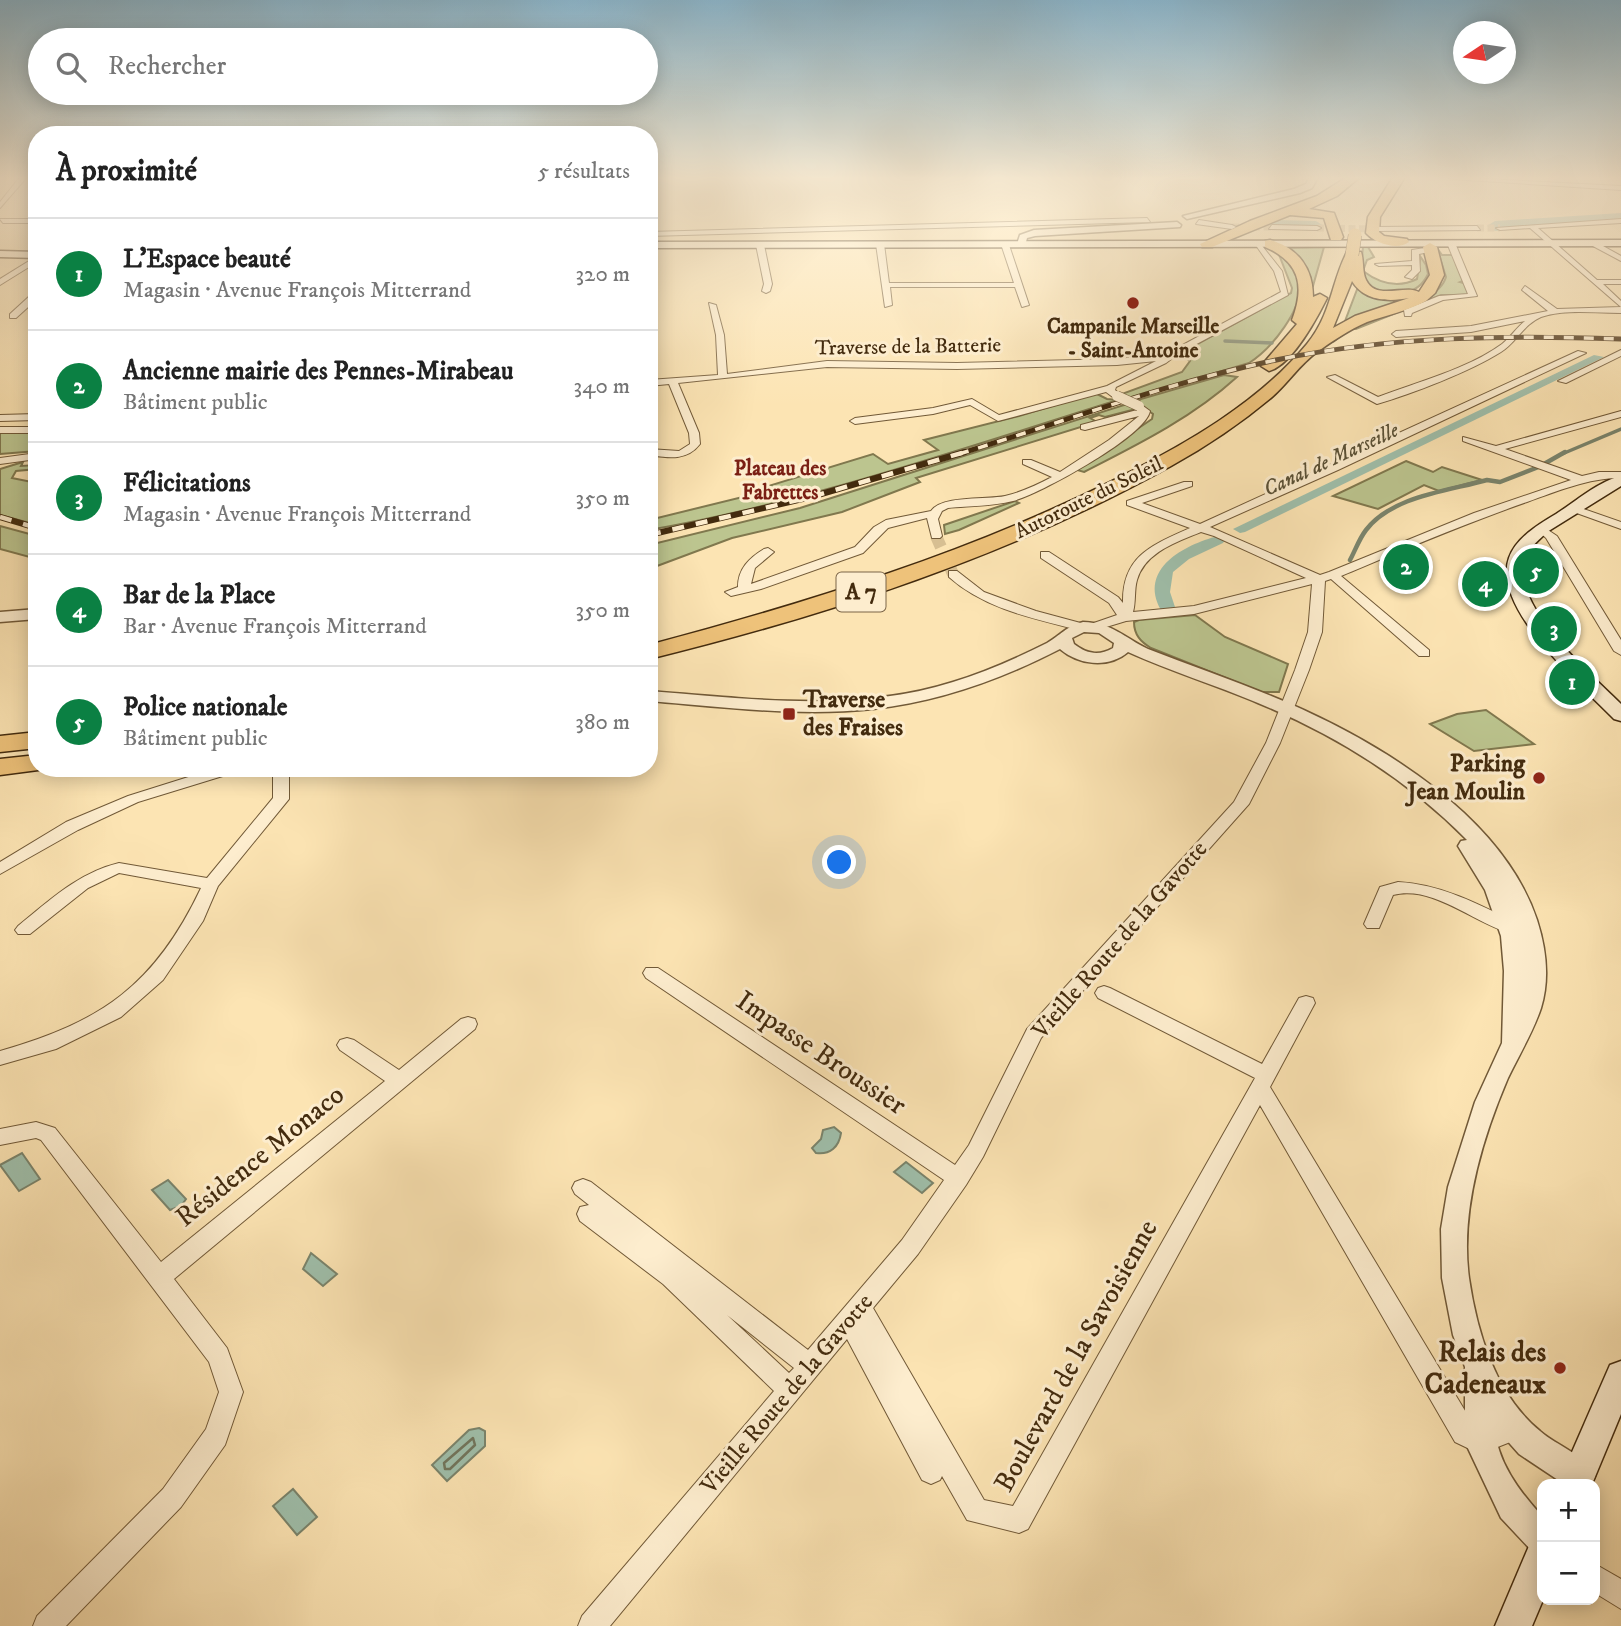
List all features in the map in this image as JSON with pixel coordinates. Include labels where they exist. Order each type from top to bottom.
[{"type":"highway","points":[[1287,253],[1291,254],[1308,290],[1295,352]]},
{"type":"highway","points":[[1295,352],[1350,324],[1416,300],[1432,286],[1437,274],[1422,253]]},
{"type":"highway","points":[[1354,254],[1360,283],[1372,291],[1392,296],[1406,295],[1432,286]]},
{"type":"highway","name":"Autoroute du Soleil","points":[[658,631],[843,580],[940,548],[1025,513],[1131,463],[1197,424],[1280,358],[1311,349],[1335,311],[1354,254]]},
{"type":"highway","name":"Autoroute du Soleil","points":[[658,649],[860,593],[957,558],[1067,512],[1153,469],[1234,418],[1295,352],[1325,285]]},
{"type":"highway","points":[[0,744],[28,741]]},
{"type":"highway","points":[[0,767],[28,764]]},
{"type":"main road","points":[[0,254],[28,256]]},
{"type":"main road","points":[[1621,477],[1542,529],[1516,559],[1515,580],[1517,593],[1544,634],[1621,715]]},
{"type":"main road","points":[[1577,1479],[1621,1376]]},
{"type":"main road","points":[[1513,1626],[1537,1571]]},
{"type":"street","points":[[762,253],[768,284],[766,291]]},
{"type":"street","points":[[885,253],[888,305]]},
{"type":"street","points":[[1008,253],[1024,305]]},
{"type":"street","points":[[855,421],[933,411],[972,401],[998,418],[1113,392],[1168,357],[1285,293],[1278,271],[1265,253]]},
{"type":"street","points":[[1379,264],[1412,253]]},
{"type":"street","points":[[1409,277],[1415,274],[1419,253]]},
{"type":"street","points":[[1408,314],[1407,312],[1439,298],[1473,296],[1455,253]]},
{"type":"street","points":[[1564,253],[1621,307]]},
{"type":"street","points":[[0,283],[28,263]]},
{"type":"street","points":[[1597,282],[1621,282]]},
{"type":"street","points":[[886,285],[1018,285]]},
{"type":"street","points":[[1525,288],[1555,312]]},
{"type":"street","points":[[13,316],[28,302]]},
{"type":"street","points":[[712,305],[720,335],[723,377]]},
{"type":"street","points":[[1396,334],[1459,331],[1555,312],[1621,307]]},
{"type":"street","points":[[1332,377],[1377,401],[1484,359],[1508,344],[1517,331],[1537,316]]},
{"type":"street","points":[[1119,634],[1131,601],[1131,581],[1140,562],[1152,550],[1581,353]]},
{"type":"street","points":[[1563,381],[1596,364],[1616,358],[1621,353]]},
{"type":"street","name":"Traverse de la Batterie","points":[[658,382],[827,364],[957,366],[1117,362],[1168,357]]},
{"type":"street","points":[[658,453],[686,453],[695,444],[694,433],[672,381]]},
{"type":"street","points":[[1113,392],[1142,409]]},
{"type":"street","points":[[1085,427],[1142,409]]},
{"type":"street","points":[[731,592],[859,550],[868,544],[879,528],[907,518],[933,514],[946,505],[1016,497],[1059,476],[1142,420],[1142,409]]},
{"type":"street","points":[[1498,449],[1500,446],[1517,444],[1621,414]]},
{"type":"street","points":[[0,418],[28,417]]},
{"type":"street","points":[[0,430],[28,430]]},
{"type":"street","points":[[1467,439],[1582,480]]},
{"type":"street","points":[[1,461],[28,457]]},
{"type":"street","points":[[1027,463],[1059,476]]},
{"type":"street","points":[[658,697],[796,706],[848,706],[944,690],[1045,658],[1092,658],[1119,634],[1194,610],[1326,577],[1478,515],[1582,480],[1599,475],[1621,477]]},
{"type":"street","points":[[1188,484],[1131,503],[1326,577],[1424,653]]},
{"type":"street","points":[[1574,509],[1621,526]]},
{"type":"street","points":[[933,514],[936,537]]},
{"type":"street","points":[[1542,529],[1551,536],[1621,651]]},
{"type":"street","points":[[745,589],[744,576],[751,564],[768,552]]},
{"type":"street","points":[[1045,555],[1114,600],[1119,634]]},
{"type":"street","points":[[953,575],[963,585],[983,596],[1042,617],[1119,634],[1174,666],[1287,708],[1390,765],[1466,825],[1503,868],[1528,922],[1535,986],[1529,1014],[1513,1043],[1481,1117],[1468,1160],[1454,1228],[1453,1259],[1467,1335],[1477,1366],[1514,1428],[1534,1448],[1576,1479]]},
{"type":"street","name":"Vieille Route de la Gavotte","points":[[592,1626],[910,1247],[976,1151],[1034,1034],[1241,804],[1273,743],[1287,708],[1315,632],[1326,577]]},
{"type":"street","points":[[0,617],[28,615]]},
{"type":"street","points":[[1042,617],[1065,637],[1066,646],[1080,656]]},
{"type":"street","points":[[1015,666],[1088,627]]},
{"type":"street","points":[[0,869],[72,826],[121,805],[207,777]]},
{"type":"street","points":[[0,1058],[49,1044],[114,1012],[157,975],[194,921],[212,884],[281,799],[281,777]]},
{"type":"street","points":[[1426,793],[1485,868],[1508,917],[1515,972],[1511,1012],[1513,1043]]},
{"type":"street","points":[[24,930],[93,878],[110,869],[119,867],[212,884]]},
{"type":"street","points":[[1373,924],[1386,891],[1406,886],[1473,909],[1508,917],[1517,916],[1524,944],[1533,963]]},
{"type":"street","name":"Impasse Broussier","points":[[652,973],[959,1179]]},
{"type":"street","points":[[1104,993],[1262,1080],[1464,1433],[1480,1442]]},
{"type":"street","name":"Boulevard de la Savoisienne","points":[[855,1313],[975,1511],[1020,1520],[1306,1003]]},
{"type":"street","name":"Résidence Monaco","points":[[159,1278],[468,1024]]},
{"type":"street","name":"Résidence Monaco","points":[[347,1045],[399,1080]]},
{"type":"street","points":[[0,1137],[36,1130],[48,1134],[219,1356],[231,1392],[216,1436],[172,1498],[47,1626]]},
{"type":"street","points":[[583,1188],[810,1366]]},
{"type":"street","points":[[588,1214],[671,1278],[790,1390]]},
{"type":"street","points":[[855,1313],[932,1471]]},
{"type":"street","points":[[1477,1366],[1480,1442],[1502,1491],[1512,1507],[1537,1534]]},
{"type":"street","points":[[1480,1442],[1514,1428]]},
{"type":"street","points":[[1600,1580],[1621,1595]]},
{"type":"green space","points":[[1278,253],[1283,253],[1299,281],[1297,303],[1276,338],[1249,363],[1128,399],[1119,395],[1182,372],[1190,361],[1179,354],[1291,293],[1292,288]]},
{"type":"green space","points":[[1289,253],[1322,253],[1311,286]]},
{"type":"green space","points":[[1363,253],[1372,253],[1374,257],[1367,260],[1363,271],[1382,281],[1395,284],[1410,282],[1417,279],[1420,260],[1418,253],[1428,274],[1423,282],[1411,291],[1396,293],[1371,289],[1361,271]]},
{"type":"green space","points":[[1439,253],[1455,255],[1465,280],[1460,282],[1467,284],[1469,295],[1441,295],[1353,328],[1428,297],[1440,288],[1446,277]]},
{"type":"green space","points":[[1358,287],[1404,299],[1410,299],[1345,321]]},
{"type":"green space","points":[[1224,375],[1237,377],[1183,418],[1084,472],[1077,470],[1152,419],[1153,414],[1134,401]]},
{"type":"green space","points":[[1095,393],[1107,399],[1118,400],[827,489],[768,505],[658,528],[658,518],[755,494],[752,491],[873,454],[888,464],[938,450],[924,440]]},
{"type":"green space","points":[[1127,404],[1136,409],[1105,417],[1099,415],[1090,418],[1097,422],[916,478],[920,482],[842,512],[732,538],[658,566],[658,543],[800,508]]},
{"type":"green space","points":[[0,432],[28,432],[28,452],[0,454]]},
{"type":"green space","points":[[1406,461],[1433,472],[1442,467],[1482,480],[1439,491],[1424,485],[1378,509],[1333,496]]},
{"type":"green space","points":[[23,462],[21,466],[28,466],[28,470],[16,471],[12,478],[28,481],[28,523],[0,515],[0,469]]},
{"type":"green space","points":[[1015,501],[1019,503],[945,534],[944,525]]},
{"type":"green space","points":[[0,526],[28,534],[28,557],[0,549]]},
{"type":"green space","points":[[1195,615],[1225,637],[1288,664],[1279,692],[1261,692],[1151,648],[1139,638],[1134,627],[1134,622],[1139,620]]},
{"type":"green space","points":[[1486,710],[1534,744],[1474,751],[1430,724],[1457,714]]},
{"type":"water","points":[[834,1127],[841,1133],[836,1146],[826,1153],[816,1153],[812,1148],[821,1139],[823,1130]]},
{"type":"water","points":[[22,1153],[40,1179],[19,1191],[0,1165]]},
{"type":"water","points":[[906,1162],[933,1183],[922,1193],[894,1172]]},
{"type":"water","points":[[168,1180],[186,1199],[181,1206],[170,1210],[152,1190]]},
{"type":"water","points":[[311,1253],[337,1274],[323,1286],[303,1269]]},
{"type":"water","points":[[479,1428],[485,1431],[485,1446],[447,1481],[432,1465],[469,1430]]},
{"type":"water","points":[[293,1489],[317,1517],[297,1535],[273,1506]]},
{"type":"waterway","points":[[1225,341],[1272,343]]},
{"type":"waterway","name":"Canal de Marseille","points":[[1449,430],[1598,357]]},
{"type":"waterway","points":[[1562,454],[1621,429]]},
{"type":"waterway","name":"Canal de Marseille","points":[[1240,529],[1443,432]]},
{"type":"waterway","points":[[1544,464],[1565,452]]},
{"type":"waterway","points":[[1350,560],[1366,530],[1390,509],[1438,492],[1487,480],[1500,482],[1541,466]]},
{"type":"waterway","name":"Canal de Marseille","points":[[1167,607],[1162,592],[1162,580],[1166,570],[1183,556],[1218,540]]},
{"type":"tunnel","points":[[936,536],[953,574]]},
{"type":"railway","points":[[959,454],[1200,378],[1323,351],[1451,339],[1621,339]]},
{"type":"railway","points":[[658,533],[811,497],[965,452]]},
{"type":"railway","points":[[0,517],[28,525]]},
{"type":"place","name":"Campanile Marseille - Saint-Antoine","points":[[1133,303]]},
{"type":"place","name":"Ancienne mairie des Pennes-Mirabeau","points":[[1406,567]]},
{"type":"place","name":"Police nationale","points":[[1536,571]]},
{"type":"place","name":"Bar de la Place","points":[[1485,584]]},
{"type":"place","name":"Félicitations","points":[[1554,629]]},
{"type":"place","name":"L'Espace beauté","points":[[1572,682]]},
{"type":"place","name":"Traverse des Fraises","points":[[789,714]]},
{"type":"place","name":"Parking Jean Moulin","points":[[1539,778]]},
{"type":"place","name":"Relais des Cadeneaux","points":[[1560,1368]]},
{"type":"district","name":"Plateau des Fabrettes","points":[[780,481]]}]
